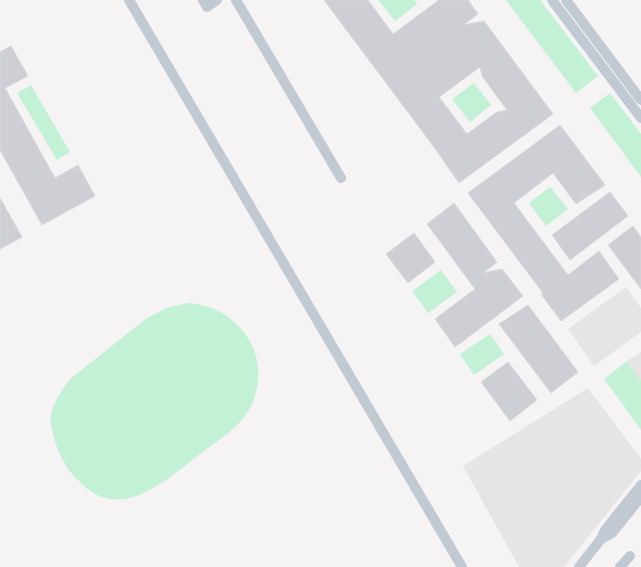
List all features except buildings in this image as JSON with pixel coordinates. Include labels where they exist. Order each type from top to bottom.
[{"type":"street","points":[[130,0],[462,567]]},
{"type":"street","points":[[203,0],[207,7],[217,0]]},
{"type":"street","points":[[236,0],[341,178]]},
{"type":"street","points":[[552,0],[641,118]]},
{"type":"street","points":[[566,0],[641,100]]},
{"type":"street","points":[[580,567],[601,539],[605,530],[641,485]]},
{"type":"street","points":[[601,539],[612,533],[641,497]]},
{"type":"street","points":[[620,567],[630,556]]},
{"type":"shaded area","points":[[626,287],[641,308],[641,332],[594,366],[568,329]]},
{"type":"shaded area","points":[[641,352],[641,381],[627,361]]},
{"type":"shaded area","points":[[588,388],[641,459],[641,471],[564,567],[519,567],[463,466]]},
{"type":"green space","points":[[378,0],[414,0],[417,4],[395,21]]},
{"type":"green space","points":[[506,0],[540,0],[598,76],[576,93]]},
{"type":"green space","points":[[474,83],[491,105],[470,122],[452,99]]},
{"type":"green space","points":[[31,85],[70,152],[57,160],[17,93]]},
{"type":"green space","points":[[610,93],[641,134],[641,177],[590,108]]},
{"type":"green space","points":[[550,187],[568,209],[546,226],[529,203]]},
{"type":"green space","points":[[441,270],[457,292],[428,313],[412,291]]},
{"type":"green space","points":[[188,303],[206,306],[222,313],[236,324],[247,337],[254,352],[258,368],[257,386],[252,404],[248,412],[236,426],[159,485],[144,493],[128,498],[113,499],[97,495],[74,476],[61,456],[51,425],[51,414],[54,405],[70,379],[147,318],[169,307]]},
{"type":"green space","points":[[490,334],[504,354],[474,375],[460,354]]},
{"type":"green space","points":[[627,361],[641,381],[641,430],[604,379]]}]
